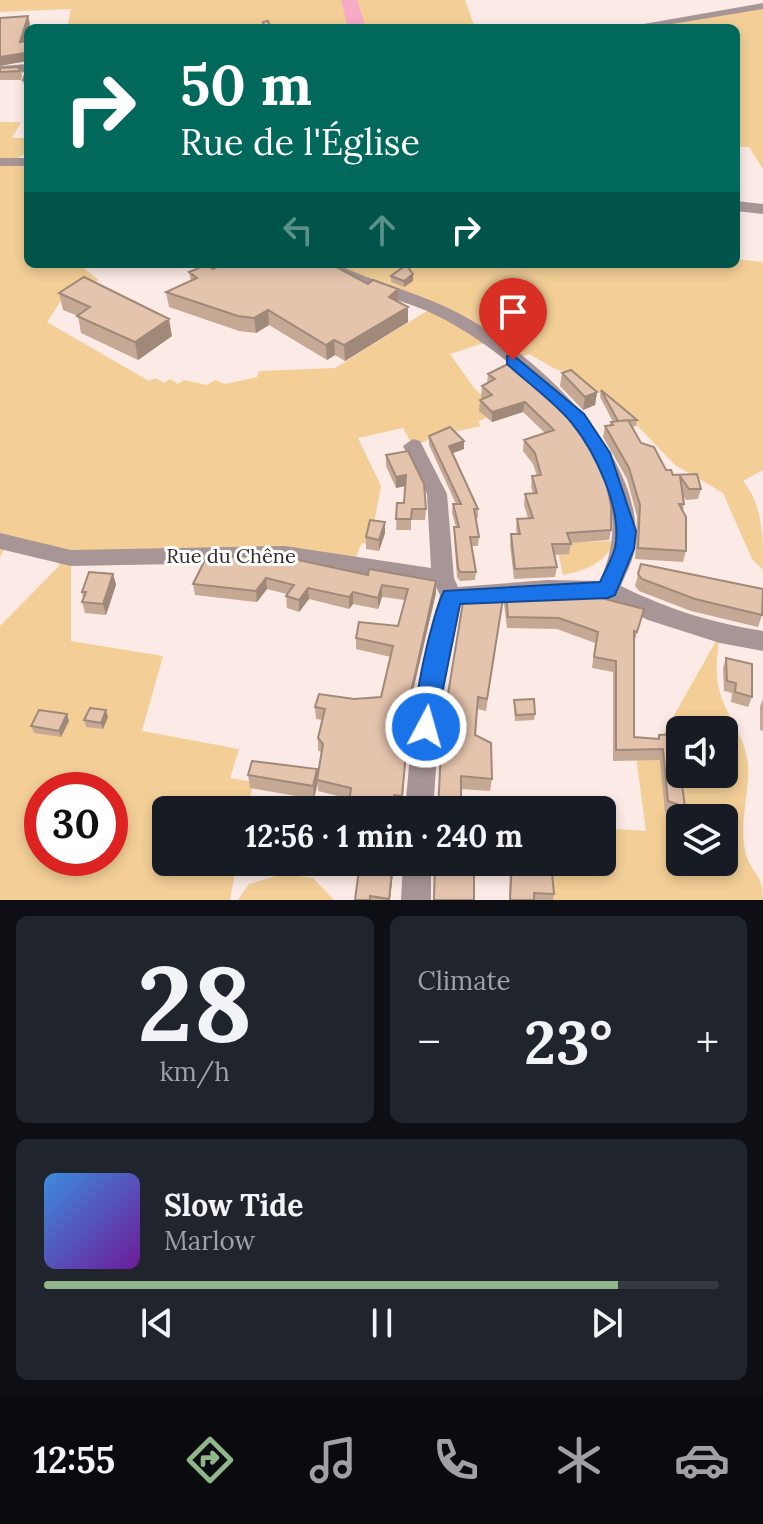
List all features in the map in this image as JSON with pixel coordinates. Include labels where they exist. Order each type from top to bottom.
[{"type":"street","points":[[652,24],[763,6]]},
{"type":"street","points":[[0,70],[24,68]]},
{"type":"street","points":[[0,162],[24,162]]},
{"type":"street","points":[[740,206],[763,209]]},
{"type":"street","points":[[332,268],[470,326],[549,389],[577,418],[601,453],[626,531],[620,565],[608,590],[656,614],[720,634],[763,641]]},
{"type":"street","points":[[413,446],[437,494],[447,587],[428,700],[420,796]]},
{"type":"street","name":"Rue du Chêne","points":[[0,541],[71,558],[285,554],[447,587],[608,590]]},
{"type":"street","points":[[416,900],[417,876]]},
{"type":"shaded area","points":[[0,0],[465,0],[474,24],[68,24],[71,9],[0,12]]},
{"type":"shaded area","points":[[763,6],[763,169],[749,147],[740,147],[740,24],[652,24]]},
{"type":"shaded area","points":[[0,122],[21,122],[12,138],[24,138],[24,154],[12,161],[24,162],[24,268],[83,268],[99,280],[62,299],[47,322],[149,381],[155,378],[164,383],[170,379],[178,384],[184,380],[207,385],[215,380],[225,384],[257,377],[259,371],[335,368],[430,309],[333,268],[740,268],[740,259],[763,262],[763,470],[743,481],[758,511],[763,570],[752,559],[723,493],[675,465],[619,407],[575,375],[555,369],[529,354],[513,360],[490,341],[450,354],[474,388],[493,406],[491,416],[478,421],[481,426],[443,434],[413,446],[403,428],[358,438],[381,486],[370,544],[362,543],[353,563],[71,558],[71,641],[163,656],[142,731],[239,749],[230,778],[253,782],[250,796],[152,796],[152,876],[234,876],[230,900],[0,900],[0,626],[60,565],[48,555],[7,544],[0,557]]},
{"type":"shaded area","points":[[615,541],[606,555],[594,565],[563,575],[556,543]]},
{"type":"shaded area","points":[[720,634],[717,681],[730,716],[674,716]]},
{"type":"shaded area","points":[[666,730],[666,788],[738,788],[738,733],[748,764],[743,839],[747,858],[761,883],[763,900],[511,900],[512,876],[616,876],[616,829],[646,831],[636,757],[659,742]]},
{"type":"shaded area","points":[[276,876],[313,878],[334,900],[238,900],[249,884]]},
{"type":"building","points":[[28,16],[20,42],[24,42],[24,53],[0,57],[0,18]]},
{"type":"building","points":[[20,67],[19,71],[0,72],[0,68]]},
{"type":"building","points":[[199,268],[338,268],[368,284],[373,280],[398,289],[389,297],[408,307],[344,345],[334,340],[326,345],[268,310],[254,318],[238,316],[166,292],[197,278],[189,272]]},
{"type":"building","points":[[402,268],[408,268],[413,274],[404,281],[391,276]]},
{"type":"building","points":[[84,277],[169,319],[135,342],[77,316],[90,307],[59,293]]},
{"type":"building","points":[[508,364],[540,384],[569,415],[590,445],[605,475],[611,506],[611,530],[567,533],[571,544],[552,544],[557,567],[515,569],[511,534],[520,534],[517,519],[533,518],[525,494],[537,493],[532,476],[541,475],[535,453],[524,440],[554,430],[525,402],[492,412],[480,400],[492,395],[482,386],[495,379],[488,374]]},
{"type":"building","points":[[571,370],[597,392],[585,397],[562,373]]},
{"type":"building","points":[[601,390],[637,420],[618,421]]},
{"type":"building","points":[[628,420],[641,443],[654,447],[666,470],[671,470],[673,475],[697,474],[701,489],[689,489],[680,476],[684,504],[679,504],[686,517],[686,551],[638,548],[640,505],[629,468],[605,426]]},
{"type":"building","points":[[450,427],[464,441],[449,446],[478,509],[474,509],[479,537],[470,537],[476,572],[460,572],[458,568],[454,527],[459,527],[453,504],[461,504],[429,436]]},
{"type":"building","points":[[408,451],[424,484],[426,509],[412,509],[411,519],[396,519],[397,503],[404,503],[406,475],[396,477],[386,455]]},
{"type":"building","points":[[370,520],[385,522],[379,540],[366,537]]},
{"type":"building","points":[[275,555],[368,575],[369,569],[436,581],[412,688],[402,796],[350,796],[351,788],[317,780],[323,744],[318,738],[325,709],[315,707],[319,694],[354,699],[381,697],[393,646],[356,638],[359,622],[398,626],[408,589],[382,585],[378,598],[353,592],[349,597],[308,588],[299,600],[286,596],[294,585],[266,578],[256,591],[193,584],[206,558]]},
{"type":"building","points":[[641,564],[763,589],[762,615],[695,599],[642,579],[638,574]]},
{"type":"building","points":[[89,572],[113,574],[103,604],[82,602]]},
{"type":"building","points":[[570,590],[644,609],[637,632],[634,631],[634,737],[659,739],[659,735],[666,735],[666,780],[663,749],[616,750],[616,661],[594,657],[598,632],[559,618],[508,617],[506,593]]},
{"type":"building","points":[[504,592],[487,699],[478,697],[475,735],[491,743],[492,779],[461,776],[461,796],[439,796],[442,731],[463,602]]},
{"type":"building","points":[[726,658],[752,664],[752,697],[735,692],[736,683],[727,681]]},
{"type":"building","points":[[534,699],[535,714],[516,715],[514,700]]},
{"type":"building","points":[[90,708],[106,710],[101,723],[84,720]]},
{"type":"building","points":[[39,710],[67,714],[59,731],[31,726]]},
{"type":"building","points":[[252,761],[317,769],[313,786],[248,775]]},
{"type":"building","points":[[667,788],[682,788],[685,804],[668,801]]},
{"type":"building","points":[[358,876],[391,876],[389,899],[370,896],[370,900],[355,900]]},
{"type":"building","points":[[435,876],[474,876],[474,900],[434,900]]},
{"type":"building","points":[[511,876],[552,876],[554,894],[534,893],[534,900],[510,900]]},
{"type":"waterway","points":[[349,0],[356,24]]},
{"type":"route","points":[[426,727],[428,700],[451,596],[547,589],[608,590],[624,549],[626,531],[620,502],[601,453],[577,418],[549,389],[513,360]]}]
